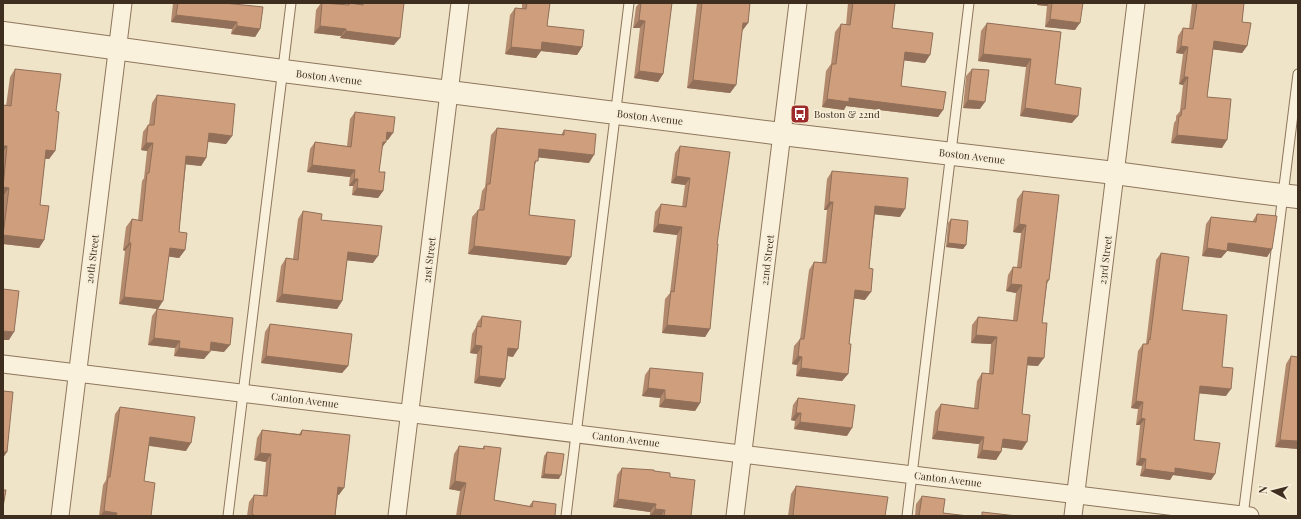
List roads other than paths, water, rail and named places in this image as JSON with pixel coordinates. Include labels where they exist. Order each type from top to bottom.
[{"type":"street","name":"20th Street","points":[[60,516],[123,3]]},
{"type":"street","name":"21st Street","points":[[397,516],[460,3]]},
{"type":"street","name":"22nd Street","points":[[735,516],[798,3]]},
{"type":"street","name":"23rd Street","points":[[1073,516],[1136,3]]},
{"type":"street","name":"Boston Avenue","points":[[3,34],[118,50],[782,134],[1116,173],[1291,196]]},
{"type":"street","name":"Canton Avenue","points":[[3,364],[1245,516]]},
{"type":"lane","points":[[228,516],[291,3]]},
{"type":"lane","points":[[566,516],[629,3]]},
{"type":"lane","points":[[907,516],[969,3]]},
{"type":"lane","points":[[1245,516],[1291,196],[1298,74]]},
{"type":"place","name":"Boston & 22nd","points":[[800,114]]}]
